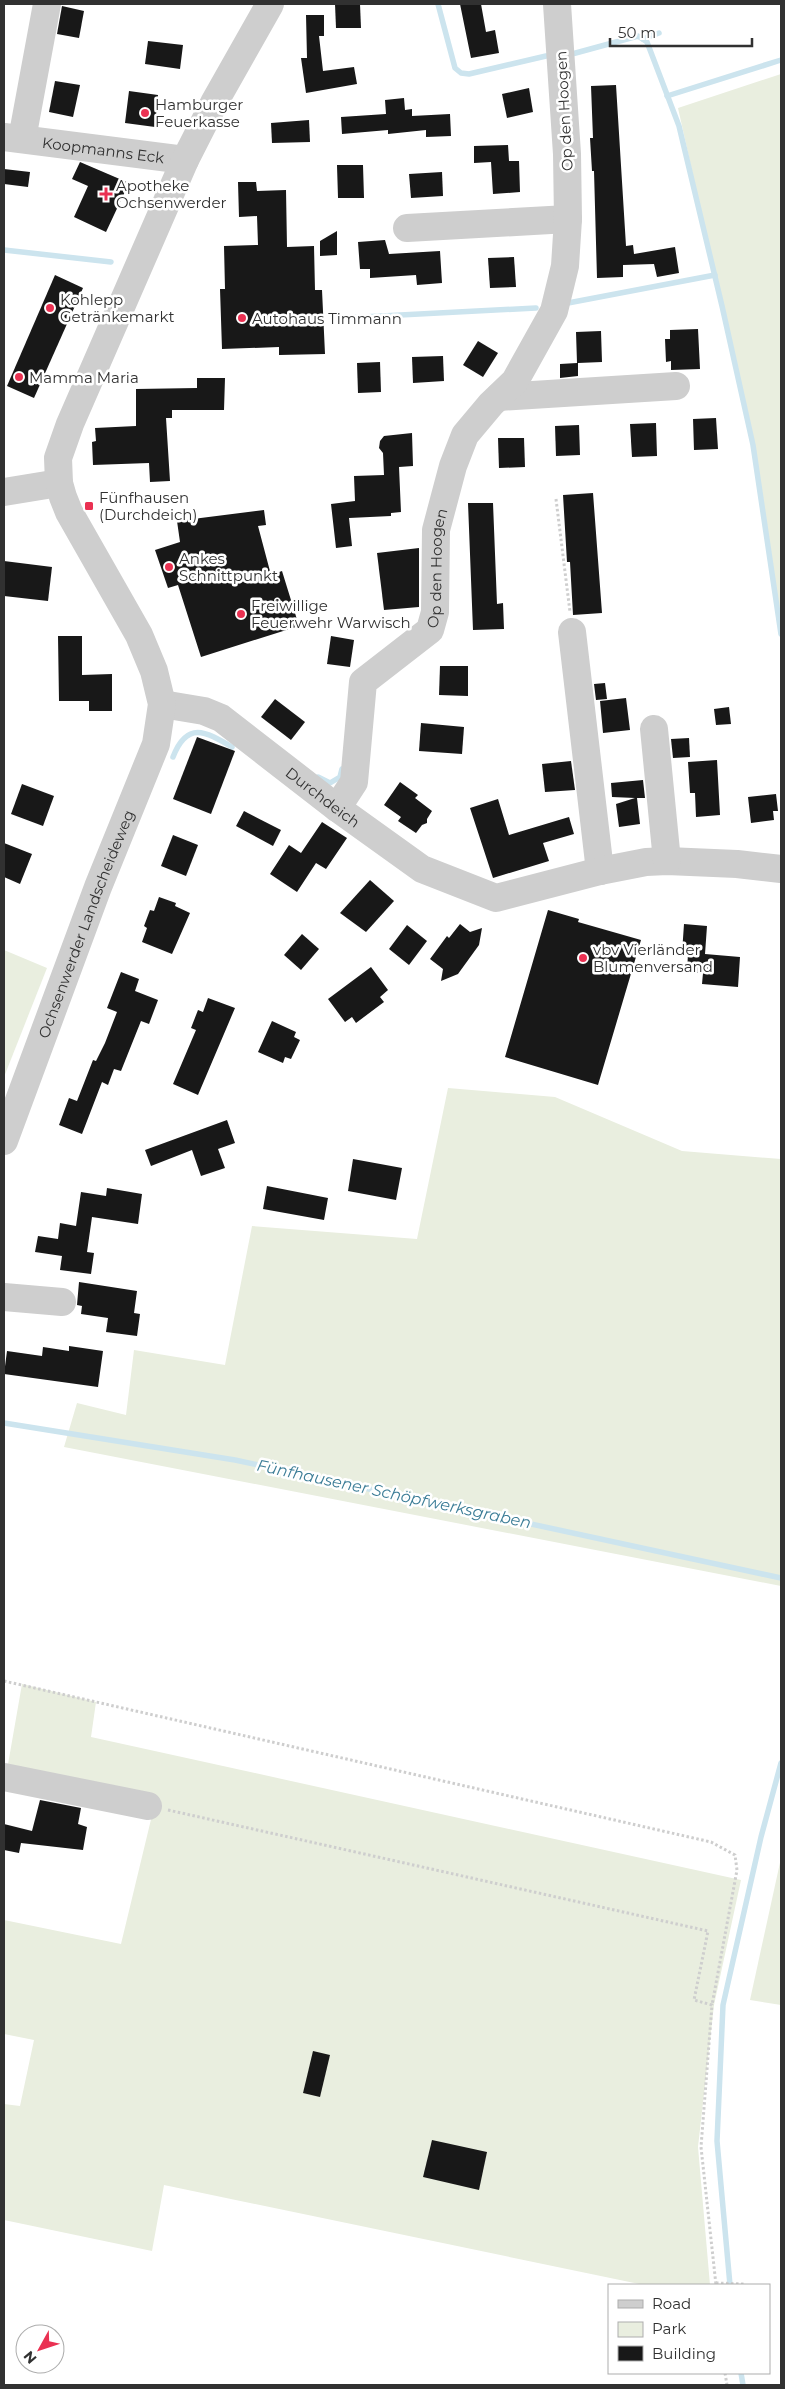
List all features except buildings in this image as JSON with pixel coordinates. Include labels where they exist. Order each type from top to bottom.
[{"type":"street","name":"Koopmanns Eck","points":[[47,4],[13,138],[185,160]]},
{"type":"street","points":[[162,704],[154,672],[138,635],[68,512],[59,483],[58,458],[67,430],[185,160],[214,103],[270,4]]},
{"type":"street","name":"Op den Hoogen","points":[[337,808],[354,782],[363,682],[430,630],[436,612],[436,530],[465,435],[499,396],[515,381],[554,311],[566,266],[568,219],[568,154],[557,4]]},
{"type":"street","points":[[407,228],[568,219]]},
{"type":"street","points":[[499,396],[676,386]]},
{"type":"street","points":[[4,492],[59,483]]},
{"type":"street","points":[[572,632],[600,871]]},
{"type":"street","name":"Durchdeich","points":[[162,704],[197,709],[221,718],[337,808],[422,869],[496,898],[600,871],[667,861],[781,869]]},
{"type":"street","name":"Ochsenwerder Landscheideweg","points":[[4,1141],[98,887],[156,744],[162,704]]},
{"type":"street","points":[[654,729],[667,861]]},
{"type":"street","points":[[4,1297],[62,1302]]},
{"type":"street","points":[[4,1777],[148,1806]]},
{"type":"path","points":[[556,499],[572,632]]},
{"type":"path","points":[[4,1681],[711,1842],[735,1855],[737,1870],[712,2005],[701,2147],[716,2284],[744,2284]]},
{"type":"path","points":[[148,1806],[708,1931],[694,2000],[712,2005]]},
{"type":"green space","points":[[781,74],[781,634],[753,445],[678,108]]},
{"type":"green space","points":[[4,950],[47,968],[4,1077]]},
{"type":"green space","points":[[448,1088],[555,1097],[682,1151],[781,1159],[781,1586],[64,1447],[77,1403],[126,1415],[134,1350],[225,1365],[252,1226],[417,1239]]},
{"type":"green space","points":[[22,1684],[96,1702],[91,1737],[741,1880],[714,2005],[698,2147],[710,2284],[639,2284],[164,2185],[152,2251],[4,2220],[4,2104],[20,2106],[34,2040],[4,2034],[4,1920],[121,1944],[154,1807],[7,1770]]},
{"type":"green space","points":[[781,1858],[781,2005],[750,2000]]},
{"type":"waterway","points":[[438,4],[455,68],[461,73],[469,74],[546,56]]},
{"type":"waterway","points":[[643,39],[659,33]]},
{"type":"waterway","points":[[572,54],[638,36],[647,42],[679,126],[753,445],[781,634]]},
{"type":"waterway","points":[[667,96],[781,60]]},
{"type":"waterway","points":[[4,250],[111,262]]},
{"type":"waterway","points":[[568,303],[715,275]]},
{"type":"waterway","points":[[343,318],[536,308]]},
{"type":"waterway","points":[[173,757],[184,738],[198,732],[232,747]]},
{"type":"waterway","points":[[318,777],[330,783],[340,777],[342,769]]},
{"type":"waterway","name":"Fünfhausener Schöpfwerksgraben","points":[[4,1423],[235,1460],[781,1578]]},
{"type":"waterway","points":[[730,2284],[717,2141],[723,2005],[761,1837],[781,1763]]},
{"type":"waterway","points":[[741,2374],[743,2385]]},
{"type":"place","name":"Hamburger Feuerkasse","points":[[145,113]]},
{"type":"place","name":"Apotheke Ochsenwerder","points":[[106,194]]},
{"type":"place","name":"Kohlepp Getränkemarkt","points":[[50,308]]},
{"type":"place","name":"Autohaus Timmann","points":[[242,318]]},
{"type":"place","name":"Mamma Maria","points":[[19,377]]},
{"type":"place","name":"Fünfhausen (Durchdeich)","points":[[89,506]]},
{"type":"place","name":"Ankes Schnittpunkt","points":[[169,567]]},
{"type":"place","name":"Freiwillige Feuerwehr Warwisch","points":[[241,614]]},
{"type":"place","name":"vbv Vierländer Blumenversand","points":[[583,958]]}]
